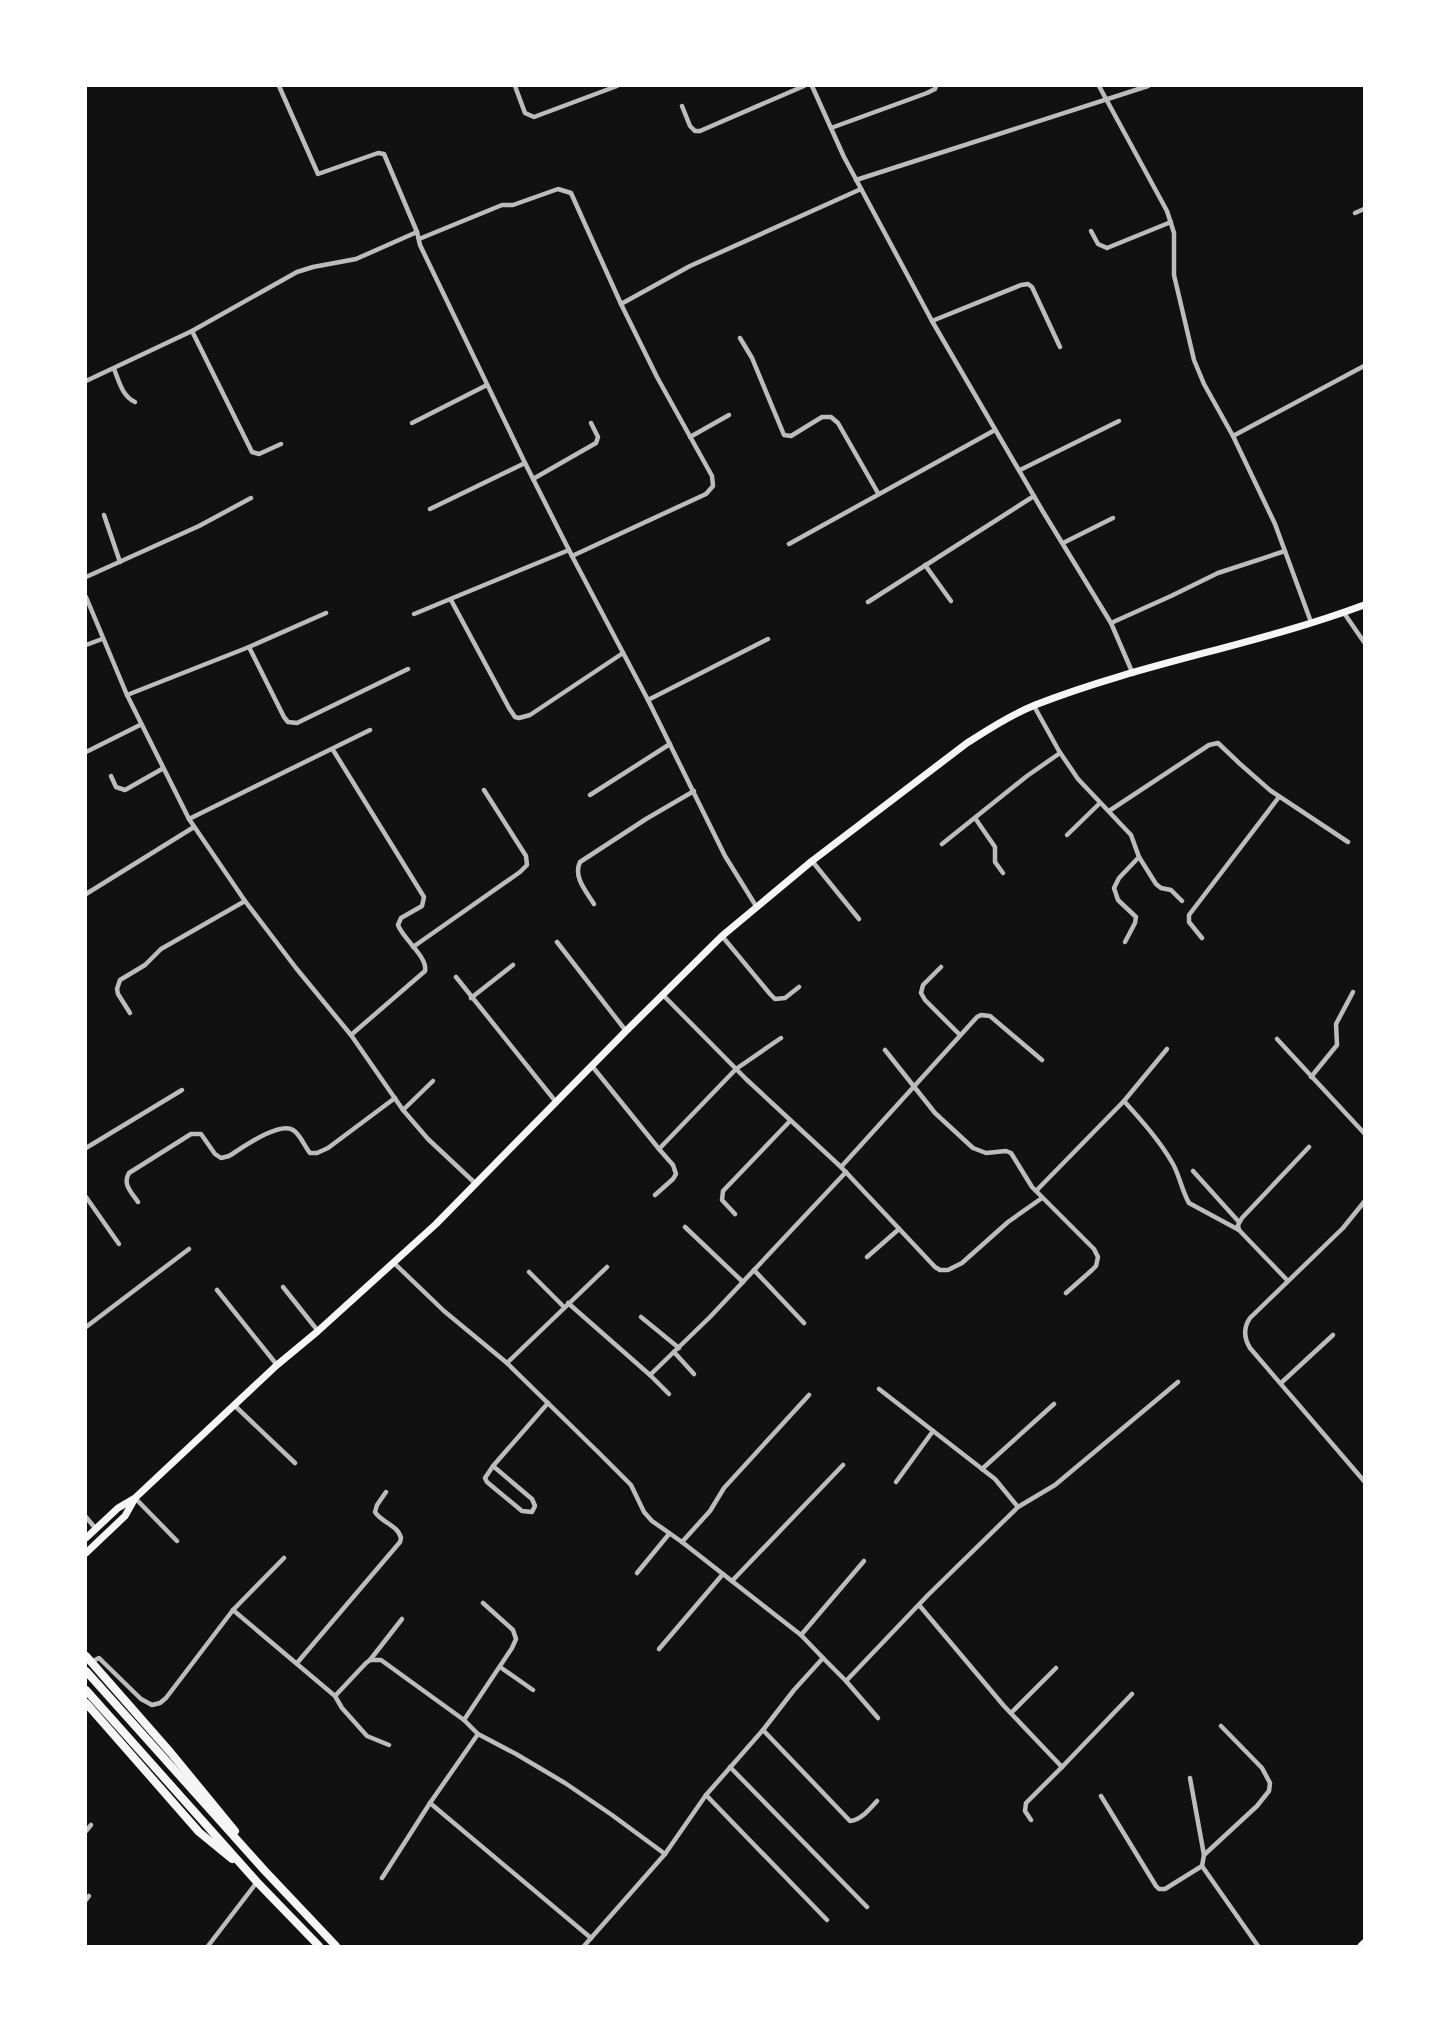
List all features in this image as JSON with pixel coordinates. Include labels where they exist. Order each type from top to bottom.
[{"type":"highway","points":[[88,1659],[215,1804],[265,1871]]},
{"type":"highway","points":[[86,1671],[336,1947]]},
{"type":"highway","points":[[86,1690],[255,1880],[319,1947]]},
{"type":"highway","points":[[86,1703],[199,1832],[255,1880]]},
{"type":"main road","points":[[86,1538],[118,1508],[135,1498],[277,1365],[394,1263],[476,1184],[722,936],[812,861],[967,743],[1034,706],[1132,674],[1365,605]]},
{"type":"main road","points":[[86,1553],[125,1516],[135,1498]]},
{"type":"main road","points":[[1360,1947],[1365,1943]]},
{"type":"street","points":[[279,86],[318,174],[378,153],[384,154],[419,239],[525,463],[648,700],[725,856],[756,906]]},
{"type":"street","points":[[515,86],[525,113],[534,117],[617,86]]},
{"type":"street","points":[[682,106],[690,126],[695,131],[700,131],[804,86]]},
{"type":"street","points":[[812,86],[856,180],[932,321],[1111,623],[1132,674]]},
{"type":"street","points":[[831,128],[931,91],[936,86]]},
{"type":"street","points":[[1099,86],[1171,222],[1174,274],[1190,348],[1204,384],[1233,436],[1275,524],[1311,622]]},
{"type":"street","points":[[856,180],[1148,86]]},
{"type":"street","points":[[419,239],[502,205],[513,205],[558,189],[572,193],[621,304],[657,377],[711,476],[713,486],[710,491],[674,510],[572,556]]},
{"type":"street","points":[[621,304],[690,266],[861,189]]},
{"type":"street","points":[[1355,213],[1365,209]]},
{"type":"street","points":[[1091,231],[1101,246],[1107,248],[1171,222]]},
{"type":"street","points":[[86,381],[192,331],[297,272],[356,259],[417,232]]},
{"type":"street","points":[[932,321],[1028,284],[1032,287],[1060,347]]},
{"type":"street","points":[[192,331],[252,452],[259,454],[281,444]]},
{"type":"street","points":[[740,338],[752,358],[784,435],[791,436],[822,417],[831,417],[838,423],[878,493]]},
{"type":"street","points":[[1233,436],[1365,366]]},
{"type":"street","points":[[114,369],[125,395],[135,402]]},
{"type":"street","points":[[412,423],[487,385]]},
{"type":"street","points":[[690,437],[729,416]]},
{"type":"street","points":[[1020,470],[1119,421]]},
{"type":"street","points":[[533,479],[596,443],[598,434],[591,423]]},
{"type":"street","points":[[789,544],[995,430]]},
{"type":"street","points":[[430,509],[525,463]]},
{"type":"street","points":[[868,602],[1034,496]]},
{"type":"street","points":[[86,577],[213,519],[251,498]]},
{"type":"street","points":[[104,515],[120,562]]},
{"type":"street","points":[[1063,543],[1113,518]]},
{"type":"street","points":[[414,614],[569,550]]},
{"type":"street","points":[[1111,623],[1218,573],[1285,551]]},
{"type":"street","points":[[925,565],[951,601]]},
{"type":"street","points":[[86,597],[126,695],[162,769],[194,827],[245,901],[351,1035],[403,1110],[428,1139],[476,1184]]},
{"type":"street","points":[[451,600],[515,717],[530,715],[623,653]]},
{"type":"street","points":[[1344,612],[1365,642]]},
{"type":"street","points":[[126,695],[249,647],[326,613]]},
{"type":"street","points":[[86,645],[102,639]]},
{"type":"street","points":[[648,700],[768,639]]},
{"type":"street","points":[[249,647],[284,717],[291,723],[297,723],[408,669]]},
{"type":"street","points":[[1034,706],[1060,753],[1078,779],[1131,835],[1139,857],[1158,886],[1171,890],[1182,901]]},
{"type":"street","points":[[86,752],[141,725]]},
{"type":"street","points":[[189,819],[370,730]]},
{"type":"street","points":[[1109,812],[1215,742],[1279,797],[1348,842]]},
{"type":"street","points":[[590,795],[670,744]]},
{"type":"street","points":[[333,750],[424,897],[422,906],[401,918],[398,923],[401,932],[425,964],[425,971],[351,1035]]},
{"type":"street","points":[[942,844],[1060,753]]},
{"type":"street","points":[[111,776],[116,786],[125,790],[162,769]]},
{"type":"street","points":[[413,947],[527,865],[526,856],[484,790]]},
{"type":"street","points":[[594,904],[578,876],[577,870],[580,862],[694,791]]},
{"type":"street","points":[[1202,938],[1189,922],[1189,915],[1279,797]]},
{"type":"street","points":[[1067,835],[1100,803]]},
{"type":"street","points":[[975,818],[995,847],[995,862],[1003,873]]},
{"type":"street","points":[[86,894],[194,827]]},
{"type":"street","points":[[1125,942],[1136,917],[1118,900],[1114,888],[1119,878],[1139,857]]},
{"type":"street","points":[[812,861],[859,919]]},
{"type":"street","points":[[130,1013],[118,994],[117,988],[120,980],[145,965],[160,949],[245,901]]},
{"type":"street","points":[[722,936],[776,999],[785,998],[799,987]]},
{"type":"street","points":[[557,942],[626,1031]]},
{"type":"street","points":[[471,998],[513,965]]},
{"type":"street","points":[[940,968],[923,985],[921,993],[925,1000],[960,1035]]},
{"type":"street","points":[[456,977],[556,1102]]},
{"type":"street","points":[[1311,1077],[1337,1045],[1336,1024],[1353,992]]},
{"type":"street","points":[[663,995],[736,1069],[846,1172],[934,1267],[948,1270],[962,1263],[1008,1222],[1042,1198]]},
{"type":"street","points":[[841,1167],[977,1017],[986,1015],[995,1020],[1042,1060]]},
{"type":"street","points":[[659,1149],[736,1069],[781,1038]]},
{"type":"street","points":[[1277,1040],[1365,1133]]},
{"type":"street","points":[[1036,1191],[1124,1101],[1167,1049]]},
{"type":"street","points":[[885,1050],[940,1118],[973,1148],[986,1153],[1006,1151],[1011,1153],[1042,1198],[1094,1249],[1098,1257],[1092,1270],[1066,1293]]},
{"type":"street","points":[[592,1066],[673,1166],[676,1174],[655,1195]]},
{"type":"street","points":[[403,1110],[433,1081]]},
{"type":"street","points":[[86,1148],[182,1090]]},
{"type":"street","points":[[138,1202],[128,1186],[129,1173],[190,1134],[198,1133],[203,1136],[215,1154],[221,1158],[229,1156],[278,1128],[289,1128],[298,1135],[310,1153],[317,1153],[328,1148],[395,1098]]},
{"type":"street","points":[[1124,1101],[1168,1156],[1190,1203],[1239,1230],[1287,1280]]},
{"type":"street","points":[[735,1214],[723,1200],[723,1191],[790,1121]]},
{"type":"street","points":[[1239,1222],[1309,1147]]},
{"type":"street","points":[[1193,1171],[1239,1222],[1239,1230]]},
{"type":"street","points":[[650,1375],[743,1282],[846,1172]]},
{"type":"street","points":[[86,1197],[119,1244]]},
{"type":"street","points":[[1365,1202],[1343,1228],[1250,1318],[1245,1330],[1250,1348],[1365,1481]]},
{"type":"street","points":[[86,1209],[92,1205]]},
{"type":"street","points":[[686,1227],[743,1282]]},
{"type":"street","points":[[867,1257],[899,1229]]},
{"type":"street","points":[[86,1327],[189,1249]]},
{"type":"street","points":[[394,1263],[444,1311],[507,1363],[631,1485],[648,1517],[801,1635],[878,1718]]},
{"type":"street","points":[[507,1363],[607,1267]]},
{"type":"street","points":[[754,1270],[804,1323]]},
{"type":"street","points":[[529,1272],[650,1375],[669,1394]]},
{"type":"street","points":[[283,1287],[318,1331]]},
{"type":"street","points":[[217,1290],[277,1365]]},
{"type":"street","points":[[641,1317],[679,1348]]},
{"type":"street","points":[[1281,1383],[1333,1335]]},
{"type":"street","points":[[674,1352],[694,1374]]},
{"type":"street","points":[[846,1681],[1018,1507],[1055,1485],[1178,1382]]},
{"type":"street","points":[[879,1389],[982,1469],[1000,1485],[1018,1507]]},
{"type":"street","points":[[682,1542],[710,1511],[724,1488],[809,1395]]},
{"type":"street","points":[[493,1466],[532,1499],[535,1506],[532,1512],[522,1510],[487,1482],[485,1475],[548,1403]]},
{"type":"street","points":[[982,1469],[1054,1404]]},
{"type":"street","points":[[234,1405],[295,1463]]},
{"type":"street","points":[[896,1482],[933,1431]]},
{"type":"street","points":[[732,1581],[843,1465]]},
{"type":"street","points":[[297,1663],[400,1542],[399,1531],[378,1517],[375,1512],[376,1504],[386,1492]]},
{"type":"street","points":[[135,1498],[177,1541]]},
{"type":"street","points":[[86,1517],[96,1529]]},
{"type":"street","points":[[637,1573],[669,1534]]},
{"type":"street","points":[[88,1659],[99,1658],[147,1704],[156,1705],[166,1698],[233,1610],[284,1558]]},
{"type":"street","points":[[801,1635],[864,1561]]},
{"type":"street","points":[[659,1649],[723,1574]]},
{"type":"street","points":[[464,1720],[515,1643],[515,1634],[483,1603]]},
{"type":"street","points":[[919,1605],[963,1660],[1062,1767]]},
{"type":"street","points":[[233,1610],[335,1696],[364,1734],[389,1745]]},
{"type":"street","points":[[335,1696],[370,1660],[402,1619]]},
{"type":"street","points":[[584,1947],[665,1854],[706,1795],[823,1658]]},
{"type":"street","points":[[370,1660],[381,1660],[464,1720],[478,1734],[565,1783],[665,1854]]},
{"type":"street","points":[[500,1668],[533,1690]]},
{"type":"street","points":[[1011,1713],[1056,1668]]},
{"type":"street","points":[[1031,1820],[1025,1811],[1026,1803],[1132,1694]]},
{"type":"street","points":[[1204,1855],[1257,1806],[1269,1791],[1270,1783],[1262,1768],[1221,1726]]},
{"type":"street","points":[[762,1730],[850,1821],[864,1815],[877,1801]]},
{"type":"street","points":[[382,1878],[478,1734]]},
{"type":"street","points":[[730,1767],[867,1907]]},
{"type":"street","points":[[1190,1778],[1204,1855],[1202,1866],[1258,1947]]},
{"type":"street","points":[[706,1795],[827,1920]]},
{"type":"street","points":[[1101,1796],[1159,1889],[1165,1888],[1202,1866]]},
{"type":"street","points":[[430,1803],[591,1938]]},
{"type":"street","points":[[86,1832],[91,1824]]},
{"type":"street","points":[[208,1947],[255,1880]]}]
